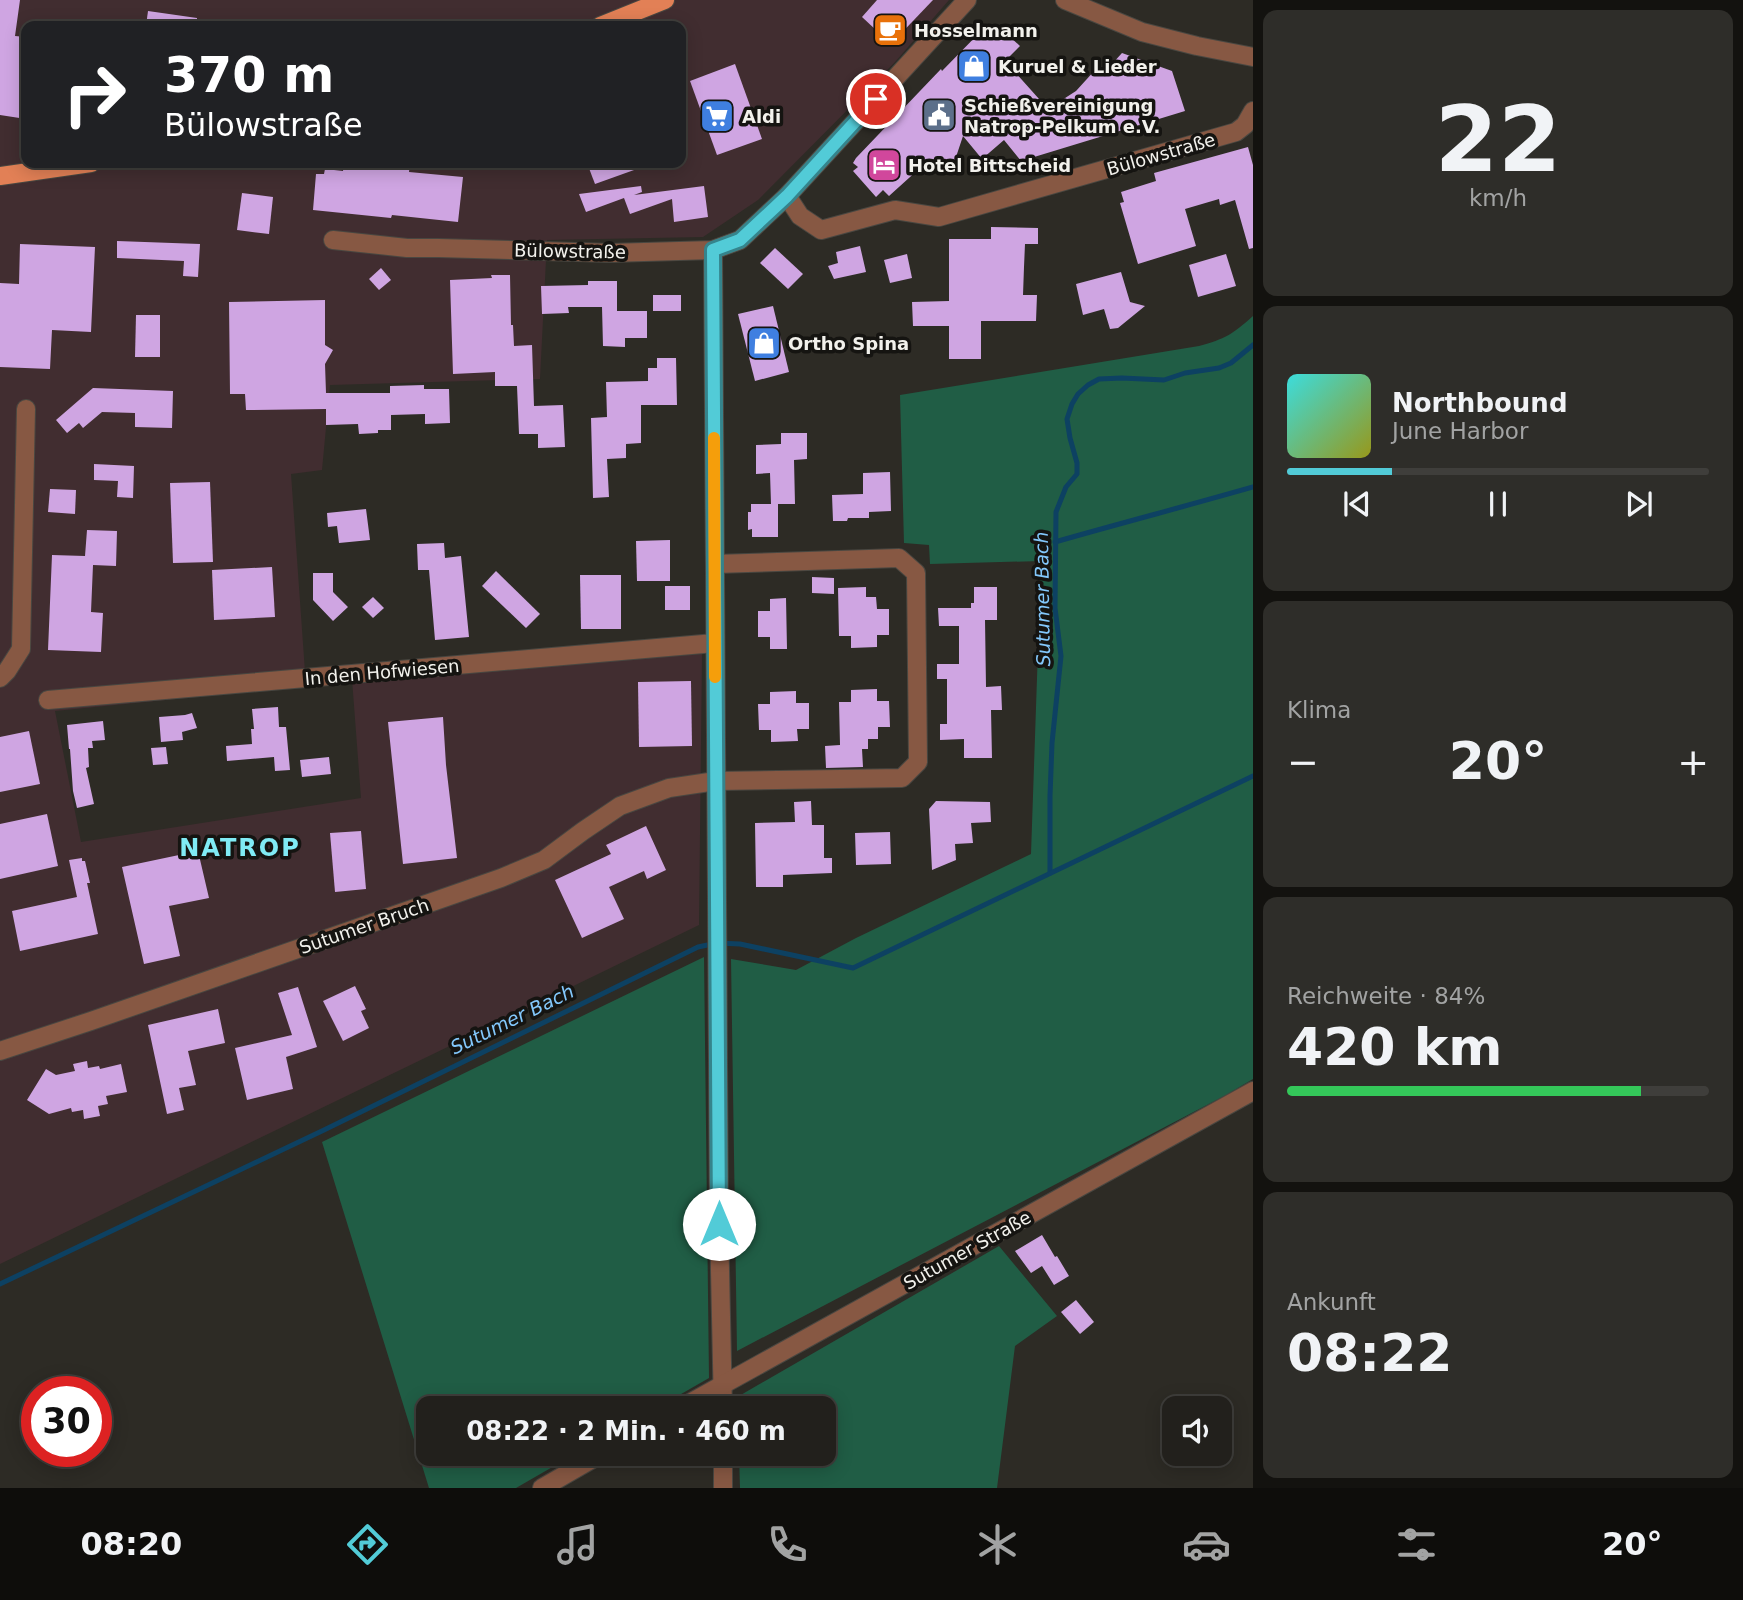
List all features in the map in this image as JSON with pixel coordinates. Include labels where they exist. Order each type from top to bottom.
[{"type":"main road","points":[[612,21],[665,0]]},
{"type":"main road","points":[[0,176],[57,168]]},
{"type":"street","name":"Bülowstraße","points":[[334,240],[407,247],[610,253],[713,250],[740,240],[787,196],[967,0]]},
{"type":"street","points":[[1065,0],[1142,32],[1253,57]]},
{"type":"street","name":"Bülowstraße","points":[[787,196],[800,216],[821,230],[895,210],[939,217],[1236,132],[1245,125],[1253,111]]},
{"type":"street","points":[[713,250],[719,1224],[723,1396]]},
{"type":"street","points":[[0,678],[21,649],[26,409]]},
{"type":"street","name":"Sutumer Bruch","points":[[0,1051],[502,878],[544,860],[620,806],[669,788],[716,781],[902,778],[918,762],[916,573],[898,558],[715,564]]},
{"type":"street","name":"In den Hofwiesen","points":[[48,700],[715,643]]},
{"type":"street","name":"Sutumer Straße","points":[[702,1396],[1253,1090]]},
{"type":"street","points":[[542,1488],[580,1466]]},
{"type":"street","points":[[723,1466],[723,1488]]},
{"type":"shaded area","points":[[0,0],[949,0],[895,62],[758,200],[703,237],[547,240],[540,379],[330,385],[322,470],[291,474],[306,686],[55,711],[81,842],[361,798],[352,679],[702,654],[699,925],[0,1264]]},
{"type":"green space","points":[[1253,316],[1253,1079],[737,1351],[731,959],[796,970],[856,938],[1031,854],[1041,561],[930,564],[929,545],[904,543],[900,395],[1199,346],[1228,335]]},
{"type":"green space","points":[[704,957],[709,1378],[678,1396],[416,1396],[416,1446],[322,1142]]},
{"type":"green space","points":[[999,1246],[1057,1316],[1015,1346],[997,1488],[740,1488],[739,1466],[836,1466],[836,1396],[739,1396]]},
{"type":"green space","points":[[422,1466],[554,1466],[516,1488],[429,1488]]},
{"type":"building","points":[[0,0],[20,0],[15,36],[21,37],[21,118],[0,115]]},
{"type":"building","name":"Hosselmann","points":[[877,0],[933,0],[891,44],[862,17]]},
{"type":"building","points":[[148,11],[197,18],[197,21],[147,21]]},
{"type":"building","points":[[986,26],[998,26],[1020,46],[1005,61],[1048,109],[1076,91],[1096,69],[1102,75],[1122,53],[1172,71],[1185,111],[1021,161],[1004,140],[982,159],[963,136],[952,169],[942,172],[930,159],[889,196],[883,190],[876,197],[853,171],[858,167],[853,163],[856,158]]},
{"type":"building","name":"Aldi","points":[[735,64],[762,139],[717,155],[690,81]]},
{"type":"building","points":[[1248,147],[1253,165],[1253,248],[1249,249],[1235,200],[1220,205],[1219,199],[1185,209],[1196,246],[1138,264],[1120,203],[1124,202],[1121,192],[1156,181],[1154,173]]},
{"type":"building","points":[[343,168],[409,168],[409,172],[463,177],[458,222],[313,210],[316,174],[324,174],[325,169],[343,171]]},
{"type":"building","points":[[589,168],[640,168],[595,184]]},
{"type":"building","points":[[641,186],[642,192],[634,195],[704,186],[708,217],[674,222],[672,199],[630,214],[624,198],[586,212],[579,194]]},
{"type":"building","points":[[242,193],[273,197],[269,234],[237,230]]},
{"type":"building","points":[[991,227],[1038,228],[1038,244],[1025,244],[1023,295],[1037,295],[1036,321],[981,321],[981,359],[949,359],[949,326],[913,326],[912,302],[949,301],[949,239],[991,239]]},
{"type":"building","points":[[117,241],[200,244],[198,277],[183,276],[184,261],[117,258]]},
{"type":"building","points":[[20,244],[95,247],[91,332],[52,330],[50,369],[0,367],[0,283],[19,284]]},
{"type":"building","points":[[860,246],[866,272],[834,279],[828,266],[838,263],[836,252]]},
{"type":"building","points":[[775,248],[803,274],[788,289],[760,263]]},
{"type":"building","points":[[907,254],[912,278],[890,283],[884,260]]},
{"type":"building","points":[[1226,254],[1236,286],[1198,297],[1189,265]]},
{"type":"building","points":[[381,268],[391,280],[379,290],[369,279]]},
{"type":"building","points":[[1121,272],[1130,302],[1145,306],[1118,328],[1110,329],[1104,309],[1083,315],[1076,284]]},
{"type":"building","points":[[491,275],[510,275],[514,346],[532,345],[534,406],[563,405],[565,447],[538,448],[538,434],[519,434],[517,386],[495,386],[495,372],[453,374],[450,280],[492,278]]},
{"type":"building","points":[[588,281],[617,281],[617,311],[647,311],[647,338],[625,338],[625,347],[603,346],[602,307],[568,307],[569,313],[542,314],[541,286],[588,285]]},
{"type":"building","points":[[653,295],[681,295],[681,311],[653,311]]},
{"type":"building","points":[[325,300],[325,345],[333,350],[325,364],[326,393],[390,393],[390,386],[424,385],[424,389],[449,389],[450,423],[425,424],[425,414],[391,415],[391,430],[359,434],[358,424],[326,425],[326,409],[246,410],[245,394],[230,394],[229,302]]},
{"type":"building","name":"Ortho Spina","points":[[773,306],[789,372],[755,381],[738,314]]},
{"type":"building","points":[[136,315],[160,315],[160,357],[135,357]]},
{"type":"building","points":[[657,358],[676,358],[677,405],[641,405],[641,443],[626,444],[626,458],[607,459],[609,497],[593,498],[591,418],[607,417],[606,382],[648,381],[648,368],[657,368]]},
{"type":"building","points":[[93,388],[173,391],[172,428],[135,427],[135,413],[102,412],[83,428],[79,423],[67,433],[56,420]]},
{"type":"building","points":[[781,433],[807,433],[807,459],[794,460],[795,504],[771,504],[770,473],[756,474],[756,445],[781,444]]},
{"type":"building","points":[[94,464],[134,466],[133,498],[117,497],[118,481],[94,480]]},
{"type":"building","points":[[890,472],[891,511],[869,512],[869,518],[833,521],[832,495],[863,494],[863,473]]},
{"type":"building","points":[[210,482],[213,562],[173,563],[170,483]]},
{"type":"building","points":[[50,489],[76,490],[75,514],[48,512]]},
{"type":"building","points":[[751,504],[778,504],[778,537],[752,537],[752,529],[748,530]]},
{"type":"building","points":[[366,509],[370,540],[339,543],[337,526],[328,527],[327,513]]},
{"type":"building","points":[[87,530],[117,531],[116,566],[93,565],[91,612],[103,613],[101,652],[48,650],[52,555],[85,556]]},
{"type":"building","points":[[670,540],[670,581],[637,581],[636,541]]},
{"type":"building","points":[[444,543],[445,558],[461,556],[469,637],[435,640],[429,570],[418,570],[417,544]]},
{"type":"building","points":[[272,567],[275,617],[214,620],[212,570]]},
{"type":"building","points":[[496,571],[540,614],[526,628],[482,586]]},
{"type":"building","points":[[313,573],[333,573],[333,592],[348,607],[333,621],[313,600]]},
{"type":"building","points":[[580,575],[621,575],[621,629],[581,629]]},
{"type":"building","points":[[812,577],[834,578],[834,594],[812,593]]},
{"type":"building","points":[[665,586],[690,586],[690,610],[665,610]]},
{"type":"building","points":[[866,587],[866,597],[876,597],[877,609],[889,609],[889,635],[877,635],[877,647],[851,648],[851,636],[839,636],[838,588]]},
{"type":"building","points":[[974,587],[997,587],[997,620],[985,620],[986,687],[1001,686],[1002,710],[991,710],[992,758],[964,758],[964,739],[940,740],[940,724],[947,724],[947,679],[937,679],[937,664],[959,664],[959,626],[939,626],[938,608],[971,608],[971,603],[974,603]]},
{"type":"building","points":[[373,597],[384,608],[373,618],[362,607]]},
{"type":"building","points":[[786,598],[787,649],[770,649],[770,637],[758,637],[758,611],[770,611],[770,599]]},
{"type":"building","points":[[691,681],[692,746],[639,747],[638,682]]},
{"type":"building","points":[[877,689],[877,701],[889,701],[890,727],[878,727],[878,739],[868,739],[868,749],[862,749],[863,767],[826,768],[825,746],[840,745],[839,702],[851,702],[851,690]]},
{"type":"building","points":[[796,691],[796,703],[809,703],[809,729],[797,729],[798,741],[771,742],[771,730],[759,730],[758,704],[770,704],[770,692]]},
{"type":"building","points":[[278,707],[279,727],[286,727],[290,770],[275,771],[274,757],[227,761],[226,746],[252,744],[252,709]]},
{"type":"building","points":[[192,713],[197,728],[182,732],[183,740],[161,742],[159,717]]},
{"type":"building","points":[[443,717],[457,858],[403,864],[388,722]]},
{"type":"building","points":[[103,721],[105,740],[92,741],[93,748],[88,748],[89,767],[86,768],[94,804],[77,808],[67,725]]},
{"type":"building","points":[[29,731],[40,784],[0,792],[0,737]]},
{"type":"building","points":[[166,747],[168,764],[153,765],[151,748]]},
{"type":"building","points":[[329,757],[331,774],[302,777],[300,760]]},
{"type":"building","points":[[811,801],[812,825],[824,825],[824,858],[832,858],[832,873],[783,875],[783,887],[756,887],[755,823],[795,822],[794,802]]},
{"type":"building","points":[[936,801],[990,802],[991,822],[971,823],[973,843],[955,844],[956,860],[932,870],[929,809]]},
{"type":"building","points":[[47,814],[58,866],[0,879],[0,824]]},
{"type":"building","points":[[646,826],[666,870],[647,879],[644,871],[609,887],[624,919],[582,938],[555,880],[611,854],[606,845]]},
{"type":"building","points":[[361,831],[366,889],[335,892],[330,833]]},
{"type":"building","points":[[890,832],[891,864],[856,865],[855,833]]},
{"type":"building","points":[[198,851],[209,898],[169,906],[180,956],[144,964],[122,867]]},
{"type":"building","points":[[82,858],[90,883],[87,883],[98,934],[20,951],[12,911],[77,897],[69,860]]},
{"type":"building","points":[[355,986],[366,1009],[361,1011],[369,1028],[343,1041],[323,1001]]},
{"type":"building","points":[[298,987],[317,1047],[286,1057],[293,1089],[247,1100],[235,1048],[292,1035],[278,993]]},
{"type":"building","points":[[218,1009],[225,1043],[188,1051],[196,1085],[179,1088],[184,1110],[167,1114],[148,1025]]},
{"type":"building","points":[[87,1061],[88,1068],[99,1066],[100,1069],[121,1064],[127,1092],[106,1096],[108,1104],[98,1106],[100,1116],[84,1119],[83,1110],[72,1112],[71,1108],[49,1114],[27,1100],[46,1069],[56,1075],[75,1071],[73,1064]]},
{"type":"building","points":[[1042,1235],[1069,1276],[1054,1285],[1042,1266],[1031,1273],[1015,1251]]},
{"type":"building","points":[[1076,1300],[1094,1322],[1080,1334],[1061,1312]]},
{"type":"waterway","name":"Sutumer Bach","points":[[1050,873],[1052,743],[1061,656],[1055,608],[1056,512],[1066,487],[1077,474],[1067,419],[1072,404],[1078,394],[1099,379],[1164,380],[1185,373],[1219,368],[1231,363],[1253,345]]},
{"type":"waterway","points":[[1055,542],[1253,487]]},
{"type":"waterway","name":"Sutumer Bach","points":[[0,1284],[324,1130],[698,947],[717,943],[740,944],[853,968],[1253,776]]},
{"type":"slow traffic","points":[[714,438],[715,677]]},
{"type":"place","name":"Hosselmann","points":[[890,30]]},
{"type":"place","name":"Kuruel & Lieder","points":[[974,66]]},
{"type":"place","name":"Schießvereinigung Natrop-Pelkum e.V.","points":[[939,115]]},
{"type":"place","name":"Aldi","points":[[717,116]]},
{"type":"place","name":"Hotel Bittscheid","points":[[884,165]]},
{"type":"place","name":"Ortho Spina","points":[[764,343]]},
{"type":"district","name":"NATROP","points":[[240,848]]},
{"type":"route","points":[[719,1224],[713,250],[740,240],[803,180],[876,99]]}]
